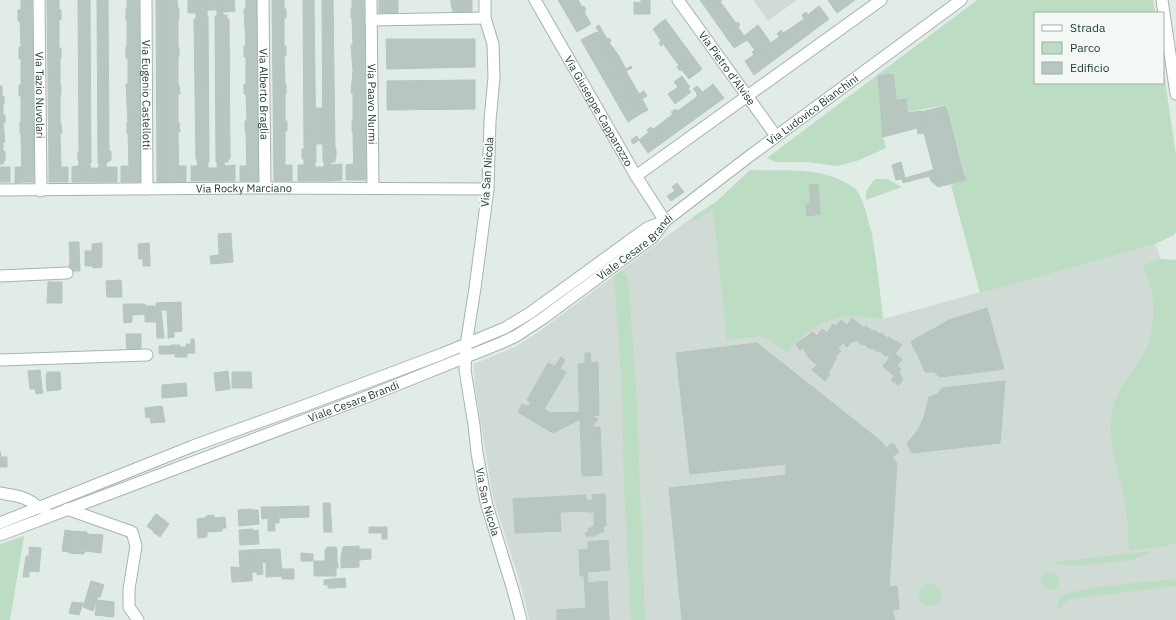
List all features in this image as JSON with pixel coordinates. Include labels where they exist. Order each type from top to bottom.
[{"type":"street","name":"Via Tazio Nuvolari","points":[[39,0],[40,191]]},
{"type":"street","name":"Via Eugenio Castellotti","points":[[146,0],[147,189]]},
{"type":"street","name":"Via Alberto Braglia","points":[[263,0],[265,188]]},
{"type":"street","name":"Via Paavo Nurmi","points":[[371,0],[373,188]]},
{"type":"street","name":"Via San Nicola","points":[[485,0],[485,18],[493,44],[494,77],[490,121],[488,189],[464,358],[477,453],[486,502],[514,590],[521,620]]},
{"type":"street","name":"Via Giuseppe Capparozzo","points":[[535,0],[636,176],[665,221]]},
{"type":"street","name":"Via Pietro d'Alvise","points":[[678,0],[776,136]]},
{"type":"street","points":[[636,176],[881,0]]},
{"type":"street","name":"Via Ludovico Bianchini","points":[[665,221],[776,136],[961,0]]},
{"type":"street","points":[[1162,0],[1164,12]]},
{"type":"street","points":[[1164,13],[1176,94]]},
{"type":"street","points":[[371,20],[485,18]]},
{"type":"street","name":"Via Rocky Marciano","points":[[0,190],[40,191],[265,188],[488,189]]},
{"type":"street","name":"Viale Cesare Brandi","points":[[0,523],[193,446],[309,404],[505,328],[518,321],[647,228],[665,221]]},
{"type":"street","name":"Viale Cesare Brandi","points":[[0,535],[464,358],[516,336],[542,320],[653,237],[665,221]]},
{"type":"street","points":[[0,276],[67,273]]},
{"type":"street","points":[[0,360],[147,355]]},
{"type":"street","points":[[0,493],[19,496],[31,500],[39,508],[69,509],[96,521],[132,532],[136,546],[129,589],[129,607],[138,620]]},
{"type":"shaded area","points":[[753,0],[797,0],[768,21]]},
{"type":"shaded area","points":[[750,170],[872,231],[883,319],[1155,244],[1161,259],[1176,260],[1176,620],[529,620],[522,589],[493,497],[475,387],[474,364],[517,346],[537,333],[693,217],[716,202]]},
{"type":"green space","points":[[977,0],[1153,0],[1155,12],[1034,12],[1034,84],[1164,84],[1164,74],[1176,155],[1176,232],[1174,235],[1155,244],[980,293],[951,185],[966,180],[947,105],[907,112],[906,97],[896,99],[895,73],[878,76],[883,137],[886,148],[857,161],[837,166],[807,162],[776,162],[767,158]]},
{"type":"green space","points":[[750,170],[790,170],[817,173],[842,180],[853,187],[860,195],[870,228],[883,319],[851,316],[833,319],[815,327],[807,333],[788,353],[768,339],[760,336],[727,340],[713,209],[695,221],[693,217],[716,202]]},
{"type":"green space","points":[[876,179],[887,179],[902,187],[866,200],[868,188]]},
{"type":"green space","points":[[1161,259],[1176,260],[1176,543],[1160,547],[1129,550],[1126,508],[1112,446],[1112,412],[1119,392],[1144,354],[1150,336],[1153,307],[1151,288],[1143,265]]},
{"type":"green space","points":[[623,270],[628,278],[636,386],[645,620],[631,620],[624,487],[622,389],[614,276]]},
{"type":"green space","points":[[24,536],[10,620],[0,620],[0,544]]},
{"type":"green space","points":[[1153,551],[1132,560],[1080,566],[1055,564],[1054,562]]},
{"type":"green space","points":[[1050,572],[1056,575],[1059,581],[1056,587],[1050,590],[1044,587],[1041,581],[1044,575]]},
{"type":"green space","points":[[1176,579],[1176,586],[1071,599],[1065,602],[1061,609],[1058,609],[1061,597],[1068,593],[1097,587]]},
{"type":"green space","points":[[930,584],[938,587],[941,595],[938,603],[930,606],[922,603],[919,595],[922,587]]},
{"type":"building","points":[[21,0],[32,0],[34,182],[22,182],[20,133],[21,96],[19,96],[19,85],[21,85],[21,59],[19,59],[19,47],[21,47],[20,21],[18,21],[18,10],[21,10]]},
{"type":"building","points":[[47,0],[59,0],[59,10],[61,10],[61,20],[59,20],[59,48],[61,48],[61,167],[49,168]]},
{"type":"building","points":[[78,0],[90,0],[91,163],[83,164],[83,182],[78,182]]},
{"type":"building","points":[[97,0],[108,0],[109,151],[111,151],[111,160],[106,163],[98,163]]},
{"type":"building","points":[[127,0],[139,0],[141,166],[129,166],[126,84],[128,84],[128,58],[126,58]]},
{"type":"building","points":[[156,0],[166,0],[167,182],[157,182]]},
{"type":"building","points":[[166,0],[177,0],[179,9],[179,182],[167,182]]},
{"type":"building","points":[[188,0],[200,0],[200,16],[208,16],[209,162],[200,162],[201,181],[198,181],[196,159],[194,19],[196,19],[196,13],[188,13]]},
{"type":"building","points":[[200,0],[207,0],[207,16],[200,16]]},
{"type":"building","points":[[207,0],[217,0],[217,10],[207,10]]},
{"type":"building","points":[[217,0],[223,0],[223,15],[217,16]]},
{"type":"building","points":[[223,0],[234,0],[235,11],[223,12]]},
{"type":"building","points":[[246,0],[257,0],[259,181],[247,181],[245,121],[247,121],[246,94],[244,94],[244,84],[246,84],[246,57],[244,57],[244,46],[246,46],[244,9],[246,9]]},
{"type":"building","points":[[272,0],[284,0],[284,9],[286,9],[286,18],[284,18],[284,46],[286,46],[286,56],[284,56],[286,84],[285,121],[287,121],[287,131],[285,131],[285,165],[292,165],[292,181],[274,181]]},
{"type":"building","points":[[303,0],[314,0],[316,162],[307,162],[308,181],[304,181],[304,159],[302,159],[302,149],[304,149]]},
{"type":"building","points":[[322,0],[333,0],[335,162],[323,162]]},
{"type":"building","points":[[352,0],[364,0],[366,180],[354,180],[352,131],[353,93],[351,93],[353,71],[351,45],[353,45],[351,18]]},
{"type":"building","points":[[379,0],[391,0],[391,13],[379,13]]},
{"type":"building","points":[[391,0],[398,0],[398,13],[391,13]]},
{"type":"building","points":[[451,0],[459,0],[459,4],[451,4]]},
{"type":"building","points":[[459,0],[472,0],[472,12],[459,12]]},
{"type":"building","points":[[558,0],[578,0],[582,7],[576,10],[580,17],[585,14],[591,24],[577,32]]},
{"type":"building","points":[[641,0],[650,0],[650,14],[634,14],[634,2],[641,3]]},
{"type":"building","points":[[700,0],[716,0],[713,2],[717,8],[722,4],[736,23],[731,27],[735,33],[740,30],[747,40],[734,48]]},
{"type":"building","points":[[716,0],[722,0],[720,2],[722,4],[717,8],[713,2]]},
{"type":"building","points":[[828,0],[855,0],[837,13]]},
{"type":"building","points":[[451,4],[459,4],[459,12],[453,12]]},
{"type":"building","points":[[584,6],[586,10],[584,11],[585,14],[580,17],[576,10]]},
{"type":"building","points":[[819,6],[829,19],[754,75],[745,61],[754,55],[757,59],[764,54],[761,50],[779,37],[783,41],[789,36],[785,32],[804,19],[807,23],[814,18],[810,13]]},
{"type":"building","points":[[806,12],[808,15],[810,13],[814,18],[807,23],[802,15]]},
{"type":"building","points":[[227,15],[227,19],[229,19],[230,159],[228,159],[228,162],[216,162],[215,16]]},
{"type":"building","points":[[665,19],[702,69],[689,79],[682,70],[688,65],[683,59],[677,63],[664,45],[669,40],[665,34],[659,38],[653,29]]},
{"type":"building","points":[[738,22],[740,25],[738,27],[740,30],[735,33],[731,27]]},
{"type":"building","points":[[599,25],[607,39],[609,38],[611,41],[609,43],[617,53],[626,69],[631,66],[632,68],[626,71],[639,94],[644,91],[647,96],[642,99],[648,110],[642,113],[635,101],[638,100],[635,95],[633,97],[620,74],[622,73],[620,69],[618,70],[605,48],[608,47],[605,42],[603,44],[597,33],[599,32],[596,27]]},
{"type":"building","points":[[758,25],[771,43],[758,52],[744,36]]},
{"type":"building","points":[[781,30],[789,36],[783,41],[777,34]]},
{"type":"building","points":[[596,32],[603,44],[598,46],[601,53],[607,51],[618,70],[613,73],[616,80],[622,78],[633,97],[627,100],[632,107],[637,104],[642,113],[628,122],[581,40]]},
{"type":"building","points":[[665,34],[669,40],[661,46],[659,43],[661,41],[659,38]]},
{"type":"building","points":[[386,39],[475,39],[475,67],[387,69]]},
{"type":"building","points":[[605,42],[608,47],[605,48],[607,51],[601,53],[598,46]]},
{"type":"building","points":[[756,49],[758,52],[761,50],[764,54],[757,59],[752,52]]},
{"type":"building","points":[[683,59],[688,65],[680,71],[677,67],[679,65],[677,63]]},
{"type":"building","points":[[620,69],[622,78],[616,80],[613,73]]},
{"type":"building","points":[[894,74],[896,100],[906,98],[907,113],[921,111],[924,133],[918,134],[917,128],[883,137],[878,76]]},
{"type":"building","points":[[682,76],[690,87],[688,88],[691,92],[675,104],[668,94],[678,87],[674,82]]},
{"type":"building","points":[[475,80],[475,109],[387,110],[387,81]]},
{"type":"building","points":[[713,84],[724,98],[648,153],[639,140],[649,132],[653,137],[659,133],[655,128],[673,114],[677,119],[683,114],[679,110],[698,96],[702,101],[708,96],[704,91]]},
{"type":"building","points":[[0,86],[2,86],[2,96],[4,96],[3,115],[5,115],[5,123],[3,123],[5,142],[3,142],[3,152],[5,151],[5,161],[3,161],[4,164],[0,164]]},
{"type":"building","points":[[697,86],[701,90],[697,93],[693,89]]},
{"type":"building","points":[[701,90],[702,93],[704,91],[708,96],[702,101],[696,94]]},
{"type":"building","points":[[635,95],[638,100],[635,101],[637,104],[632,107],[627,100]]},
{"type":"building","points":[[946,106],[949,116],[923,122],[921,112]]},
{"type":"building","points":[[316,108],[323,108],[323,144],[316,144]]},
{"type":"building","points":[[676,109],[683,114],[677,119],[671,112]]},
{"type":"building","points":[[949,116],[963,172],[936,179],[924,133],[923,122]]},
{"type":"building","points":[[651,127],[652,129],[655,128],[659,133],[653,137],[647,130]]},
{"type":"building","points":[[637,136],[639,140],[633,144],[631,140]]},
{"type":"building","points":[[200,162],[208,162],[208,181],[201,181]]},
{"type":"building","points":[[217,162],[224,162],[225,181],[218,181]]},
{"type":"building","points":[[307,162],[315,162],[315,181],[308,181]]},
{"type":"building","points":[[324,162],[331,162],[331,181],[325,181]]},
{"type":"building","points":[[901,162],[905,178],[896,180],[892,165]]},
{"type":"building","points":[[99,163],[106,163],[107,182],[98,182]]},
{"type":"building","points":[[83,164],[90,164],[90,182],[83,182]]},
{"type":"building","points":[[342,164],[342,180],[331,181],[331,165]]},
{"type":"building","points":[[354,164],[354,173],[346,173],[346,165]]},
{"type":"building","points":[[235,165],[235,181],[225,181],[224,166]]},
{"type":"building","points":[[298,165],[304,165],[304,181],[298,181]]},
{"type":"building","points":[[78,166],[78,182],[72,182],[72,167]]},
{"type":"building","points":[[121,166],[141,166],[141,182],[121,182]]},
{"type":"building","points":[[178,166],[186,166],[186,182],[179,182]]},
{"type":"building","points":[[191,166],[197,166],[198,181],[191,181]]},
{"type":"building","points":[[240,166],[247,166],[247,181],[240,181]]},
{"type":"building","points":[[0,167],[3,167],[3,182],[0,182]]},
{"type":"building","points":[[3,167],[10,167],[10,182],[3,182]]},
{"type":"building","points":[[15,167],[22,167],[22,182],[15,183]]},
{"type":"building","points":[[68,167],[68,182],[49,182],[49,168]]},
{"type":"building","points":[[106,167],[117,167],[117,182],[107,182]]},
{"type":"building","points":[[315,167],[324,167],[325,181],[315,181]]},
{"type":"building","points":[[90,168],[99,168],[98,182],[90,182]]},
{"type":"building","points":[[208,168],[217,168],[218,181],[208,181]]},
{"type":"building","points":[[933,170],[938,187],[931,181],[929,176],[903,183],[902,179]]},
{"type":"building","points":[[963,172],[966,180],[938,187],[936,179]]},
{"type":"building","points":[[346,173],[354,173],[354,180],[346,180]]},
{"type":"building","points":[[677,183],[684,192],[671,201],[667,196],[675,191],[672,187]]},
{"type":"building","points":[[817,184],[820,214],[807,216],[806,204],[811,204],[809,185]]},
{"type":"building","points":[[231,233],[232,250],[219,251],[218,234]]},
{"type":"building","points":[[69,242],[74,242],[75,264],[70,264]]},
{"type":"building","points":[[74,242],[79,242],[80,271],[69,271],[69,264],[75,264]]},
{"type":"building","points":[[102,243],[102,267],[93,268],[93,266],[85,266],[85,251],[92,251],[92,244]]},
{"type":"building","points":[[149,243],[150,258],[139,259],[138,244]]},
{"type":"building","points":[[232,250],[233,262],[211,264],[210,256],[219,255],[219,251]]},
{"type":"building","points":[[143,258],[150,258],[150,266],[143,266]]},
{"type":"building","points":[[121,280],[122,297],[107,297],[106,281]]},
{"type":"building","points":[[48,282],[62,282],[62,303],[47,303]]},
{"type":"building","points":[[181,302],[182,331],[174,332],[174,329],[168,330],[167,310],[161,310],[164,338],[157,338],[156,303]]},
{"type":"building","points":[[123,304],[145,304],[145,306],[155,306],[156,322],[145,322],[145,314],[132,315],[132,322],[124,323]]},
{"type":"building","points":[[987,308],[1004,369],[940,377],[934,372],[925,372],[911,343],[912,341],[949,320]]},
{"type":"building","points":[[852,318],[864,328],[866,326],[873,331],[874,330],[880,334],[882,333],[887,338],[889,337],[902,345],[895,354],[902,359],[897,366],[901,369],[899,373],[903,379],[899,385],[891,380],[894,376],[883,366],[890,357],[887,355],[885,356],[880,351],[878,352],[872,348],[870,349],[864,344],[862,345],[856,340],[854,342],[852,341],[847,347],[843,343],[838,348],[841,351],[835,357],[837,358],[828,372],[830,374],[825,381],[812,370],[817,365],[810,359],[804,348],[800,350],[796,344],[813,332],[817,336],[822,329],[827,333],[833,324],[836,326],[841,320],[847,325]]},
{"type":"building","points":[[174,329],[174,337],[168,338],[168,330]]},
{"type":"building","points":[[126,334],[141,334],[141,352],[127,352]]},
{"type":"building","points":[[191,339],[194,339],[195,353],[187,353],[187,357],[175,357],[175,353],[172,354],[171,345],[180,345],[180,351],[187,351],[186,344],[191,344]]},
{"type":"building","points":[[757,343],[882,442],[886,448],[893,443],[899,452],[892,457],[897,464],[889,587],[897,586],[899,609],[892,610],[895,620],[682,620],[669,488],[786,475],[786,464],[690,474],[676,353]]},
{"type":"building","points":[[159,346],[164,346],[164,354],[159,354]]},
{"type":"building","points":[[164,346],[171,346],[172,354],[164,354]]},
{"type":"building","points":[[180,347],[187,347],[187,351],[180,351]]},
{"type":"building","points":[[585,353],[590,353],[591,363],[598,362],[599,415],[592,416],[598,419],[592,427],[600,427],[602,475],[582,476],[578,364],[585,363]]},
{"type":"building","points":[[561,357],[565,360],[560,369],[566,372],[544,409],[550,413],[580,412],[580,419],[553,433],[518,412],[522,404],[526,406],[530,405],[531,403],[527,400],[548,363],[555,366]]},
{"type":"building","points":[[40,370],[42,388],[30,389],[28,371]]},
{"type":"building","points":[[228,371],[230,389],[216,391],[214,373]]},
{"type":"building","points":[[47,372],[60,372],[61,389],[59,390],[58,375],[47,375]]},
{"type":"building","points":[[232,372],[251,372],[252,388],[232,388]]},
{"type":"building","points":[[46,375],[58,375],[59,390],[47,391]]},
{"type":"building","points":[[1005,381],[1000,443],[912,453],[907,444],[918,430],[924,417],[929,397],[938,394],[942,388]]},
{"type":"building","points":[[186,383],[187,396],[162,398],[162,385]]},
{"type":"building","points":[[42,388],[43,393],[36,394],[35,389]]},
{"type":"building","points":[[162,406],[165,422],[151,423],[150,417],[146,418],[145,408]]},
{"type":"building","points":[[0,451],[1,457],[7,457],[7,467],[0,467]]},
{"type":"building","points":[[605,494],[606,526],[603,526],[604,531],[592,537],[591,535],[587,537],[585,533],[589,531],[588,529],[594,526],[594,512],[587,511],[560,512],[561,531],[515,533],[513,499],[586,495],[586,500],[593,500],[592,495]]},
{"type":"building","points":[[323,503],[330,503],[332,532],[324,532]]},
{"type":"building","points":[[309,506],[309,517],[279,518],[279,523],[275,523],[274,507]]},
{"type":"building","points":[[261,507],[274,507],[275,531],[268,531],[268,518],[262,519]]},
{"type":"building","points":[[238,510],[258,510],[259,524],[239,526]]},
{"type":"building","points":[[156,514],[163,519],[153,531],[147,526]]},
{"type":"building","points":[[214,515],[214,518],[225,517],[226,528],[222,528],[222,531],[207,532],[207,537],[198,538],[197,519]]},
{"type":"building","points":[[163,519],[169,524],[160,537],[153,532]]},
{"type":"building","points":[[369,527],[387,527],[387,539],[382,539],[382,533],[369,533]]},
{"type":"building","points":[[253,529],[253,531],[258,530],[259,544],[240,545],[239,530]]},
{"type":"building","points":[[65,530],[71,531],[69,552],[62,551]]},
{"type":"building","points":[[71,531],[87,532],[84,554],[69,553]]},
{"type":"building","points":[[87,534],[103,535],[101,553],[85,551]]},
{"type":"building","points":[[608,540],[610,570],[587,572],[588,583],[607,581],[609,620],[557,620],[557,610],[586,608],[584,576],[580,576],[579,550],[588,549],[588,542]]},
{"type":"building","points":[[359,546],[359,557],[341,557],[343,547]]},
{"type":"building","points":[[29,547],[41,548],[39,572],[29,571],[29,577],[23,577],[26,556],[29,556]]},
{"type":"building","points":[[327,547],[337,548],[337,552],[325,552]]},
{"type":"building","points":[[280,549],[281,562],[249,563],[248,550]]},
{"type":"building","points":[[359,549],[371,549],[371,559],[359,560]]},
{"type":"building","points":[[248,550],[249,563],[262,563],[263,574],[257,575],[257,572],[252,572],[252,581],[248,581],[247,568],[240,568],[239,551]]},
{"type":"building","points":[[325,552],[337,552],[337,558],[325,558]]},
{"type":"building","points":[[301,553],[313,554],[313,561],[301,561]]},
{"type":"building","points":[[341,557],[359,557],[359,567],[341,568]]},
{"type":"building","points":[[325,558],[337,558],[337,563],[329,564],[330,568],[324,568],[325,576],[314,576],[314,561],[325,561]]},
{"type":"building","points":[[266,562],[281,562],[282,576],[266,577]]},
{"type":"building","points":[[338,563],[338,568],[336,568],[336,576],[325,576],[324,568],[330,568],[329,564]]},
{"type":"building","points":[[231,567],[247,568],[248,581],[232,582]]},
{"type":"building","points":[[282,569],[294,569],[294,579],[282,579]]},
{"type":"building","points":[[345,578],[346,587],[333,588],[332,579]]},
{"type":"building","points":[[332,579],[333,588],[328,588],[328,584],[324,585],[324,580]]},
{"type":"building","points":[[91,581],[98,583],[94,596],[87,594]]},
{"type":"building","points":[[98,583],[104,585],[100,597],[98,596],[93,611],[83,607],[87,594],[94,596]]},
{"type":"building","points":[[97,600],[114,602],[113,617],[95,615]]},
{"type":"building","points":[[72,602],[83,603],[79,615],[69,613]]}]
